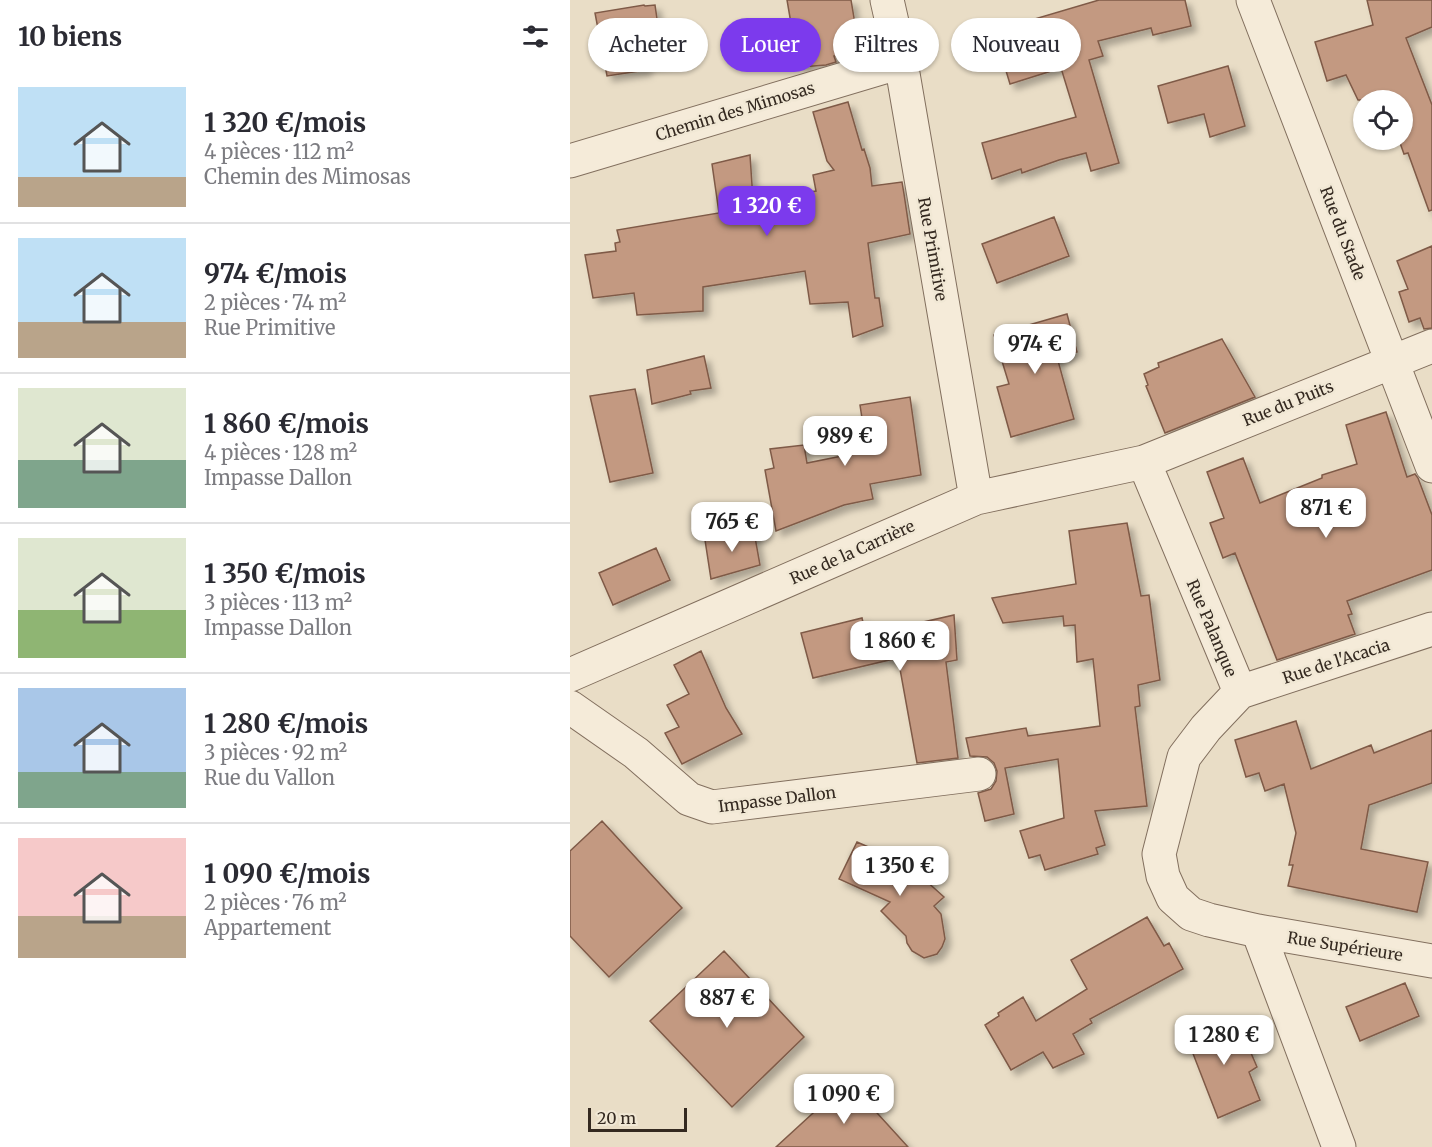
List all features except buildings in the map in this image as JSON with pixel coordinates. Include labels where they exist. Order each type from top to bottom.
[{"type":"street","name":"Rue Primitive","points":[[888,0],[892,18]]},
{"type":"street","name":"Rue du Stade","points":[[1253,0],[1432,466]]},
{"type":"street","name":"Chemin des Mimosas","points":[[570,161],[868,72]]},
{"type":"street","name":"Rue Primitive","points":[[903,72],[976,498]]},
{"type":"street","name":"Rue du Puits","points":[[1144,462],[1432,346]]},
{"type":"street","name":"Rue de la Carrière","points":[[570,675],[976,498],[1144,462]]},
{"type":"street","name":"Rue Palanque","points":[[1144,462],[1240,692],[1206,728],[1184,757],[1159,854],[1163,876],[1173,898],[1191,914],[1258,932]]},
{"type":"street","name":"Rue de l'Acacia","points":[[1240,692],[1432,629]]},
{"type":"street","name":"Impasse Dallon","points":[[570,707],[636,753],[689,799],[712,807],[979,774]]},
{"type":"street","name":"Rue Supérieure","points":[[1258,932],[1432,960]]},
{"type":"street","points":[[1258,932],[1339,1147]]}]
